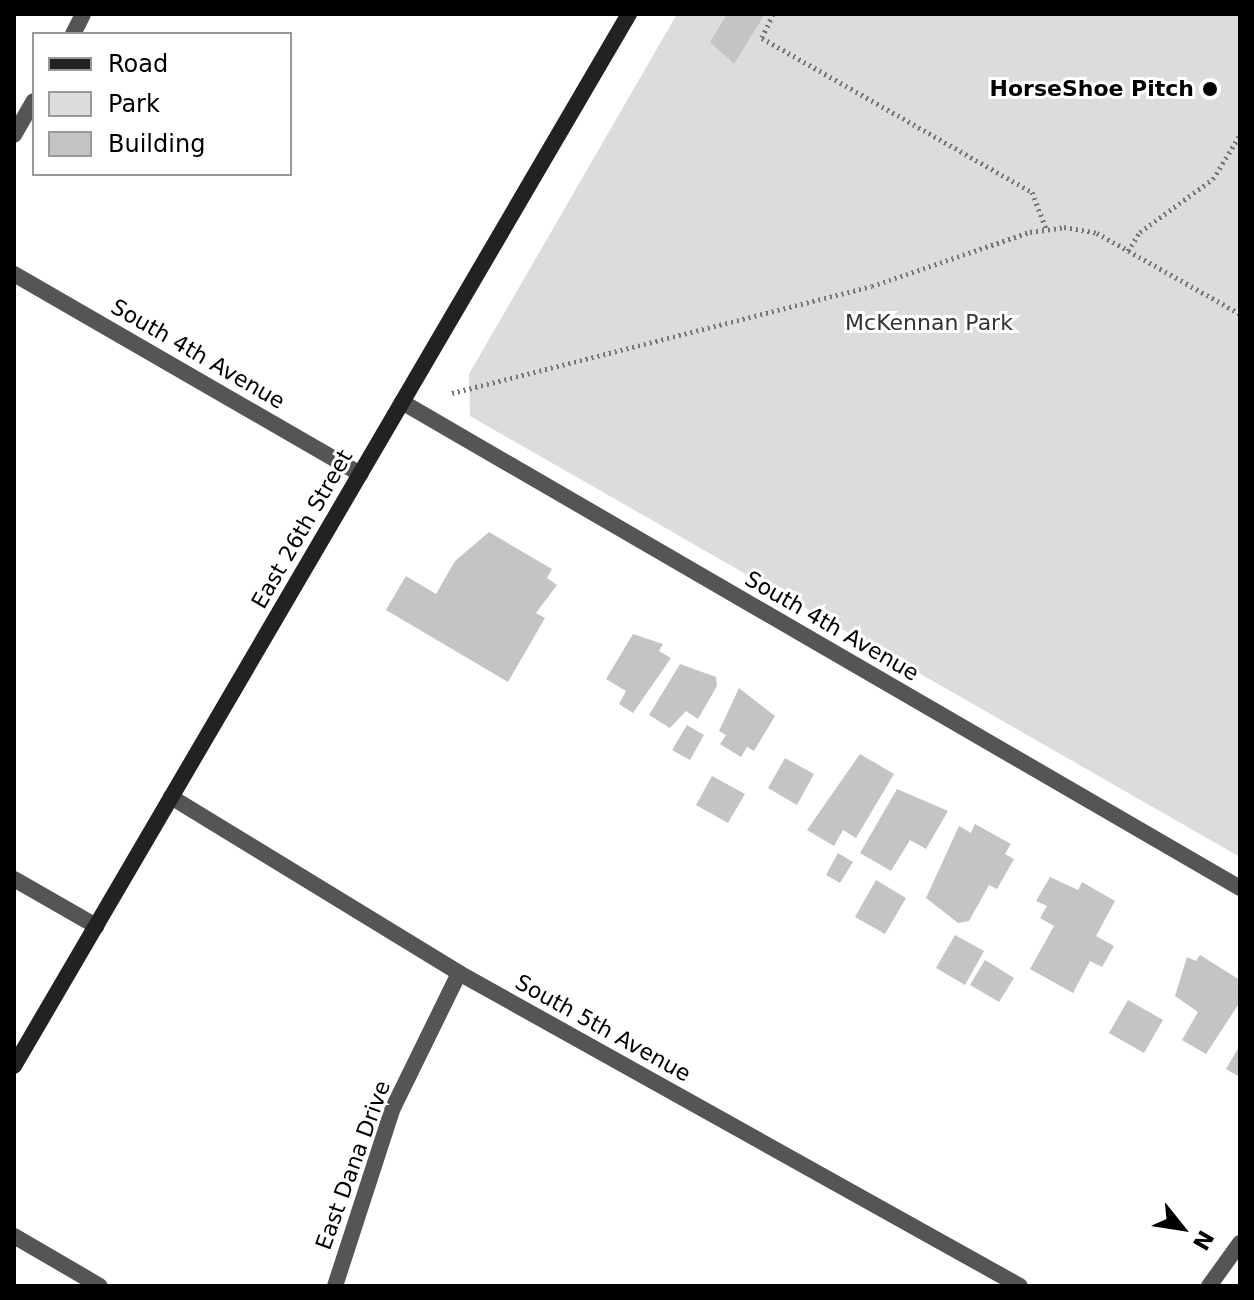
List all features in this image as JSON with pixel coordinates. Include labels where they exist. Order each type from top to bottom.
[{"type":"main road","name":"East 26th Street","points":[[14,1066],[629,14]]},
{"type":"street","points":[[74,32],[83,14]]},
{"type":"street","points":[[14,135],[32,104]]},
{"type":"street","name":"South 4th Avenue","points":[[14,274],[360,474]]},
{"type":"street","name":"South 4th Avenue","points":[[402,402],[1240,888]]},
{"type":"street","name":"South 5th Avenue","points":[[171,797],[459,973],[1020,1286]]},
{"type":"street","points":[[14,879],[96,926]]},
{"type":"street","name":"East Dana Drive","points":[[335,1286],[393,1108],[459,973]]},
{"type":"street","points":[[14,1236],[100,1286]]},
{"type":"street","points":[[1209,1286],[1240,1243]]},
{"type":"path","points":[[773,14],[762,38],[1032,192],[1046,229]]},
{"type":"path","points":[[1128,251],[1140,232],[1213,179],[1240,135]]},
{"type":"path","points":[[452,393],[872,286],[1046,229],[1097,233],[1240,314]]},
{"type":"green space","name":"McKennan Park","points":[[677,14],[1240,14],[1240,857],[470,416],[469,374]]},
{"type":"building","points":[[727,14],[765,14],[734,64],[710,42]]},
{"type":"building","points":[[489,532],[552,569],[547,578],[557,585],[536,613],[545,618],[508,682],[386,610],[406,576],[436,594],[455,561]]},
{"type":"building","points":[[633,634],[663,644],[659,651],[671,658],[633,713],[619,704],[626,691],[606,679]]},
{"type":"building","points":[[680,664],[716,677],[717,686],[698,719],[686,711],[670,728],[649,715]]},
{"type":"building","points":[[739,688],[775,716],[754,751],[747,747],[741,757],[720,744],[726,735],[719,731]]},
{"type":"building","points":[[687,725],[704,735],[690,760],[672,750]]},
{"type":"building","points":[[860,754],[894,774],[856,838],[843,830],[834,846],[807,830]]},
{"type":"building","points":[[785,758],[814,774],[797,805],[768,788]]},
{"type":"building","points":[[712,776],[745,794],[728,823],[696,805]]},
{"type":"building","points":[[897,789],[948,811],[926,849],[910,840],[891,871],[860,853]]},
{"type":"building","points":[[975,824],[1011,844],[1005,854],[1014,859],[997,889],[989,885],[969,921],[958,923],[926,898],[959,826],[971,833]]},
{"type":"building","points":[[838,853],[853,862],[840,883],[826,875]]},
{"type":"building","points":[[1050,877],[1078,890],[1082,882],[1115,901],[1096,936],[1114,946],[1102,967],[1090,961],[1073,993],[1030,969],[1054,926],[1040,918],[1047,906],[1036,901]]},
{"type":"building","points":[[876,880],[906,898],[885,934],[855,917]]},
{"type":"building","points":[[955,935],[984,951],[965,985],[936,968]]},
{"type":"building","points":[[1200,955],[1240,980],[1240,1002],[1206,1054],[1182,1040],[1198,1012],[1175,996],[1187,957],[1196,961]]},
{"type":"building","points":[[985,960],[1014,978],[999,1002],[970,985]]},
{"type":"building","points":[[1128,1000],[1163,1020],[1144,1053],[1109,1033]]},
{"type":"building","points":[[1240,1045],[1240,1077],[1226,1069]]},
{"type":"place","name":"HorseShoe Pitch","points":[[1210,89]]}]
